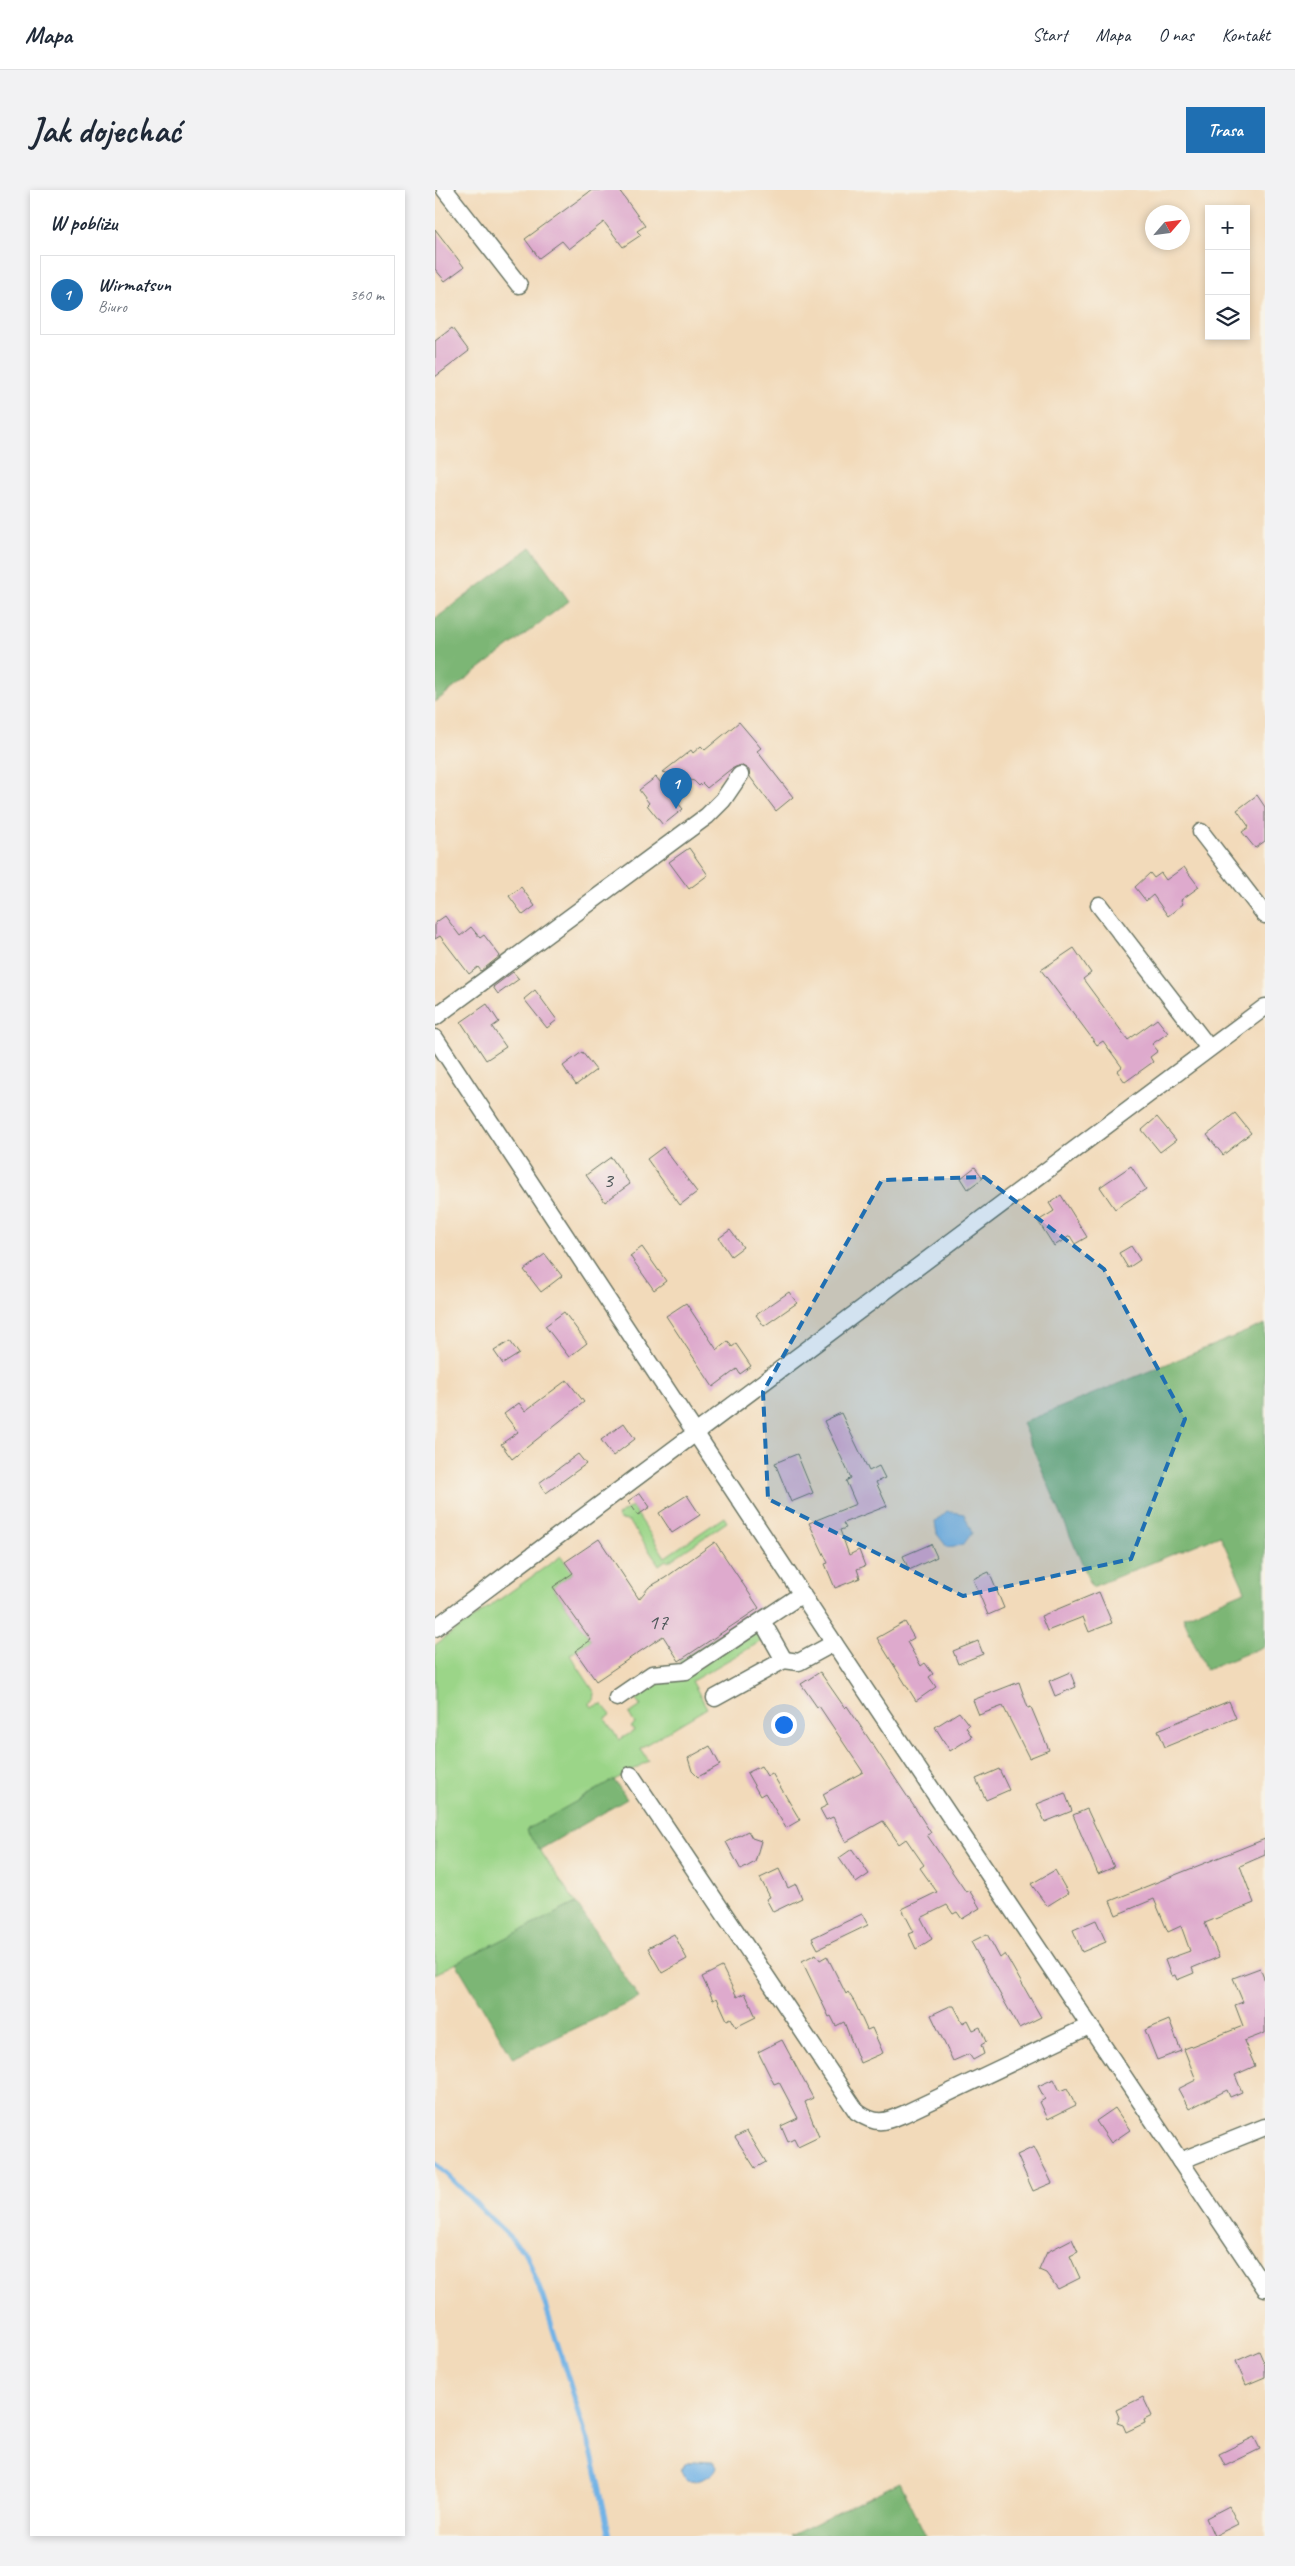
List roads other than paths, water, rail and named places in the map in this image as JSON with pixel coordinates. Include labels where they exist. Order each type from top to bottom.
[{"type":"street","points":[[445,190],[519,285]]},
{"type":"street","points":[[435,1017],[707,816],[723,800],[740,774]]},
{"type":"street","points":[[1201,832],[1265,915]]},
{"type":"street","points":[[1099,905],[1209,1048]]},
{"type":"street","points":[[435,1628],[1265,1007]]},
{"type":"street","points":[[435,1038],[834,1643],[1265,2288]]},
{"type":"street","points":[[617,1698],[652,1674],[686,1671],[802,1594]]},
{"type":"street","points":[[762,1621],[784,1660]]},
{"type":"street","points":[[715,1698],[784,1660],[799,1662],[834,1643]]},
{"type":"street","points":[[631,1775],[857,2112],[870,2121],[885,2122],[904,2114],[1089,2026]]},
{"type":"street","points":[[1179,2161],[1265,2127]]},
{"type":"water","points":[[947,1511],[964,1514],[972,1533],[963,1545],[947,1547],[937,1534],[935,1522]]},
{"type":"water","points":[[694,2461],[714,2462],[717,2467],[712,2474],[704,2478],[687,2481],[681,2470],[685,2464]]},
{"type":"waterway","points":[[435,2163],[526,2253],[543,2298],[592,2454],[610,2536]]},
{"type":"place","name":"Wirmatsun","points":[[676,809]]}]
